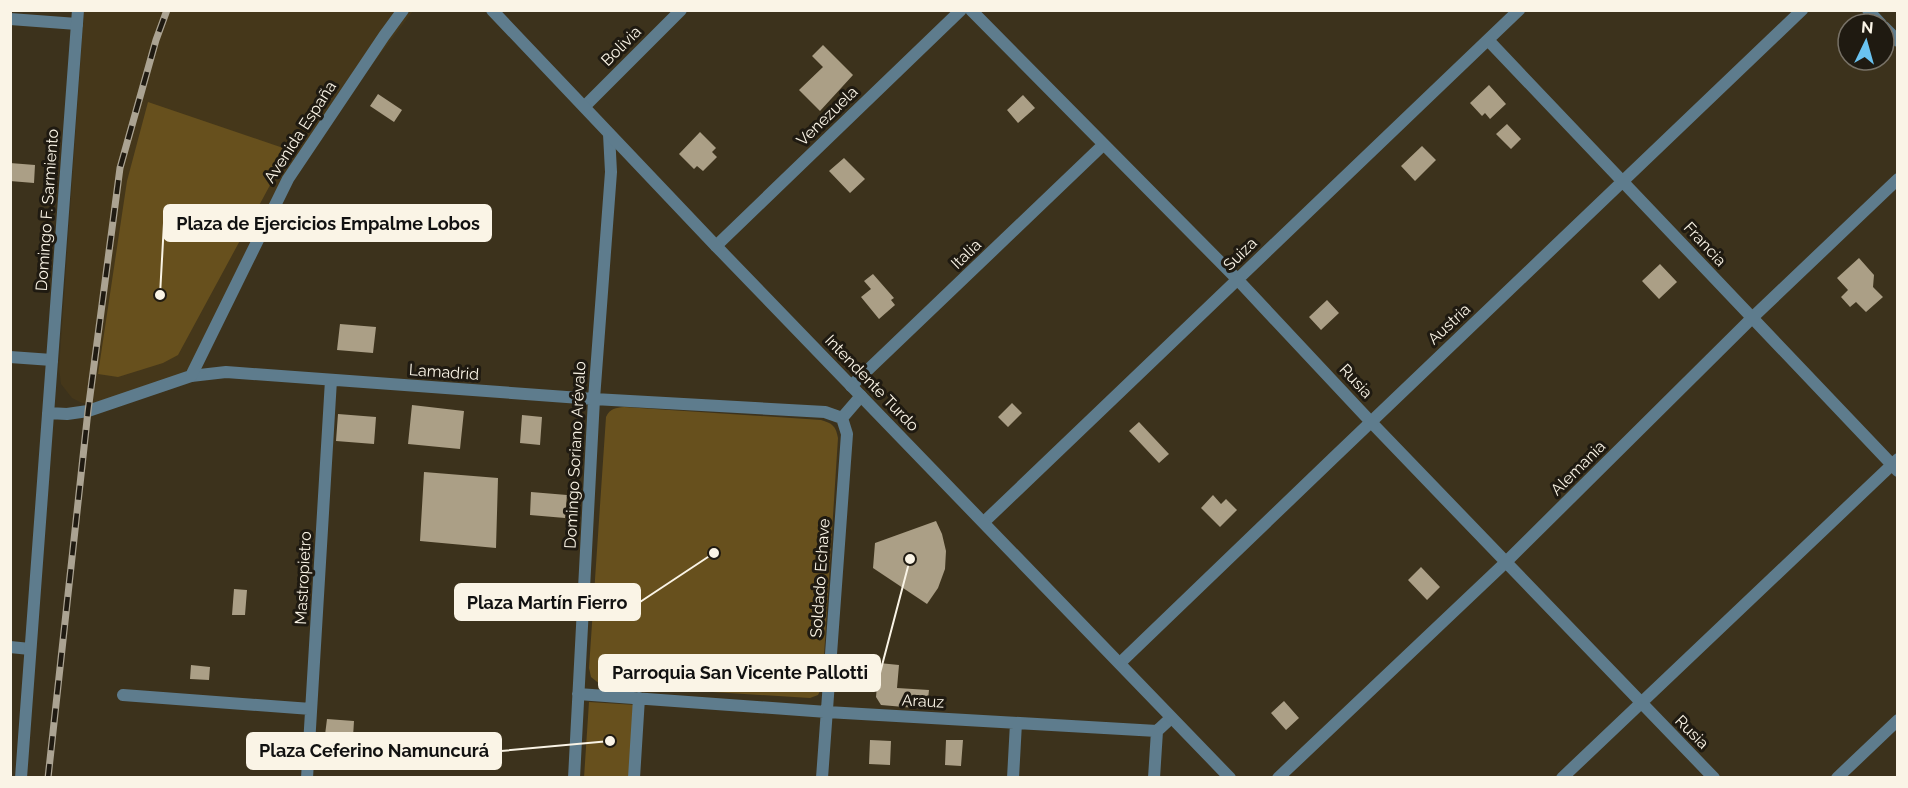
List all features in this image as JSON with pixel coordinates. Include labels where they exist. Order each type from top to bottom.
[{"type":"street","name":"Domingo F. Sarmiento","points":[[21,777],[78,10]]},
{"type":"street","name":"Avenida España","points":[[190,376],[288,179],[403,10]]},
{"type":"street","name":"Intendente Turdo","points":[[492,10],[716,246],[1230,777]]},
{"type":"street","name":"Bolivia","points":[[585,106],[681,10]]},
{"type":"street","name":"Venezuela","points":[[716,246],[961,10]]},
{"type":"street","name":"Rusia","points":[[971,10],[1237,279],[1370,421],[1714,777]]},
{"type":"street","name":"Suiza","points":[[984,522],[1519,10]]},
{"type":"street","name":"Austria","points":[[1120,663],[1370,421],[1802,10]]},
{"type":"street","points":[[10,19],[77,24]]},
{"type":"street","name":"Francia","points":[[1488,40],[1895,465]]},
{"type":"street","name":"Domingo Soriano Arévalo","points":[[574,777],[594,399],[611,172],[609,134]]},
{"type":"street","name":"Italia","points":[[851,386],[1103,145]]},
{"type":"street","name":"Alemania","points":[[1278,777],[1506,562],[1752,318],[1898,179]]},
{"type":"street","points":[[10,357],[52,360]]},
{"type":"street","name":"Lamadrid","points":[[48,413],[67,414],[88,411],[190,376],[226,372],[594,399],[825,412],[842,418]]},
{"type":"street","name":"Mastropietro","points":[[307,777],[331,380]]},
{"type":"street","points":[[842,418],[861,396]]},
{"type":"street","name":"Soldado Echave","points":[[822,777],[847,434],[842,418]]},
{"type":"street","points":[[1562,777],[1895,465]]},
{"type":"street","points":[[10,647],[30,649]]},
{"type":"street","name":"Arauz","points":[[579,694],[826,712],[1157,731]]},
{"type":"street","points":[[123,695],[311,710]]},
{"type":"street","points":[[634,777],[639,698]]},
{"type":"street","points":[[1154,777],[1157,731],[1171,718]]},
{"type":"street","points":[[1837,777],[1898,720]]},
{"type":"street","points":[[1013,777],[1016,723]]},
{"type":"shaded area","points":[[84,11],[413,11],[307,150],[191,368],[176,377],[94,403],[82,403],[72,398],[61,384],[59,368]]},
{"type":"shaded area","points":[[148,102],[289,150],[178,355],[163,363],[118,377],[98,374],[127,181]]},
{"type":"shaded area","points":[[624,407],[821,420],[835,428],[838,438],[822,687],[818,695],[810,698],[601,685],[591,677],[589,668],[606,417],[611,410]]},
{"type":"shaded area","points":[[589,702],[636,705],[633,777],[584,778]]},
{"type":"building","points":[[823,45],[853,75],[820,111],[799,90],[823,67],[812,56]]},
{"type":"building","points":[[1489,85],[1506,104],[1490,119],[1485,113],[1482,116],[1470,103]]},
{"type":"building","points":[[378,94],[402,110],[394,122],[370,106]]},
{"type":"building","points":[[1023,95],[1035,108],[1018,123],[1007,110]]},
{"type":"building","points":[[1507,124],[1521,139],[1511,149],[1496,134]]},
{"type":"building","points":[[700,132],[716,148],[712,152],[717,157],[703,171],[697,166],[694,169],[679,154]]},
{"type":"building","points":[[1422,146],[1436,160],[1415,181],[1401,166]]},
{"type":"building","points":[[844,158],[865,179],[850,193],[829,171]]},
{"type":"building","points":[[10,163],[35,165],[34,183],[10,181]]},
{"type":"building","points":[[1859,258],[1874,275],[1873,287],[1883,297],[1866,312],[1856,302],[1850,307],[1841,297],[1848,290],[1837,278]]},
{"type":"building","points":[[1660,264],[1677,282],[1659,299],[1642,281]]},
{"type":"building","points":[[873,274],[894,298],[891,300],[895,305],[879,319],[861,297],[871,289],[864,281]]},
{"type":"building","points":[[1327,300],[1339,313],[1321,330],[1309,317]]},
{"type":"building","points":[[340,324],[376,327],[373,353],[337,350]]},
{"type":"building","points":[[1012,403],[1022,413],[1008,427],[998,417]]},
{"type":"building","points":[[412,405],[464,411],[460,449],[408,444]]},
{"type":"building","points":[[338,414],[376,417],[374,444],[336,441]]},
{"type":"building","points":[[522,415],[542,417],[540,445],[520,443]]},
{"type":"building","points":[[1139,422],[1169,454],[1159,463],[1129,431]]},
{"type":"building","points":[[424,472],[498,478],[496,548],[420,541]]},
{"type":"building","points":[[531,492],[567,495],[565,518],[530,515]]},
{"type":"building","points":[[1213,495],[1221,504],[1226,499],[1237,510],[1220,527],[1201,508]]},
{"type":"building","points":[[936,521],[946,551],[945,569],[938,588],[927,604],[873,568],[875,543]]},
{"type":"building","points":[[1421,567],[1440,587],[1427,600],[1408,580]]},
{"type":"building","points":[[234,589],[247,590],[245,615],[232,615]]},
{"type":"building","points":[[879,663],[899,665],[897,688],[929,690],[927,709],[881,705],[876,697]]},
{"type":"building","points":[[191,665],[210,667],[209,680],[190,679]]},
{"type":"building","points":[[1284,701],[1299,718],[1286,730],[1271,713]]},
{"type":"building","points":[[327,719],[354,721],[353,737],[325,735]]},
{"type":"building","points":[[870,740],[891,741],[890,765],[869,764]]},
{"type":"building","points":[[946,740],[963,740],[961,766],[945,765]]},
{"type":"railway","points":[[48,778],[88,411],[120,168],[156,40],[167,10]]},
{"type":"place","name":"Plaza de Ejercicios Empalme Lobos","points":[[160,295]]},
{"type":"place","name":"Plaza Martín Fierro","points":[[714,553]]},
{"type":"place","name":"Parroquia San Vicente Pallotti","points":[[910,559]]},
{"type":"place","name":"Plaza Ceferino Namuncurá","points":[[610,741]]}]
